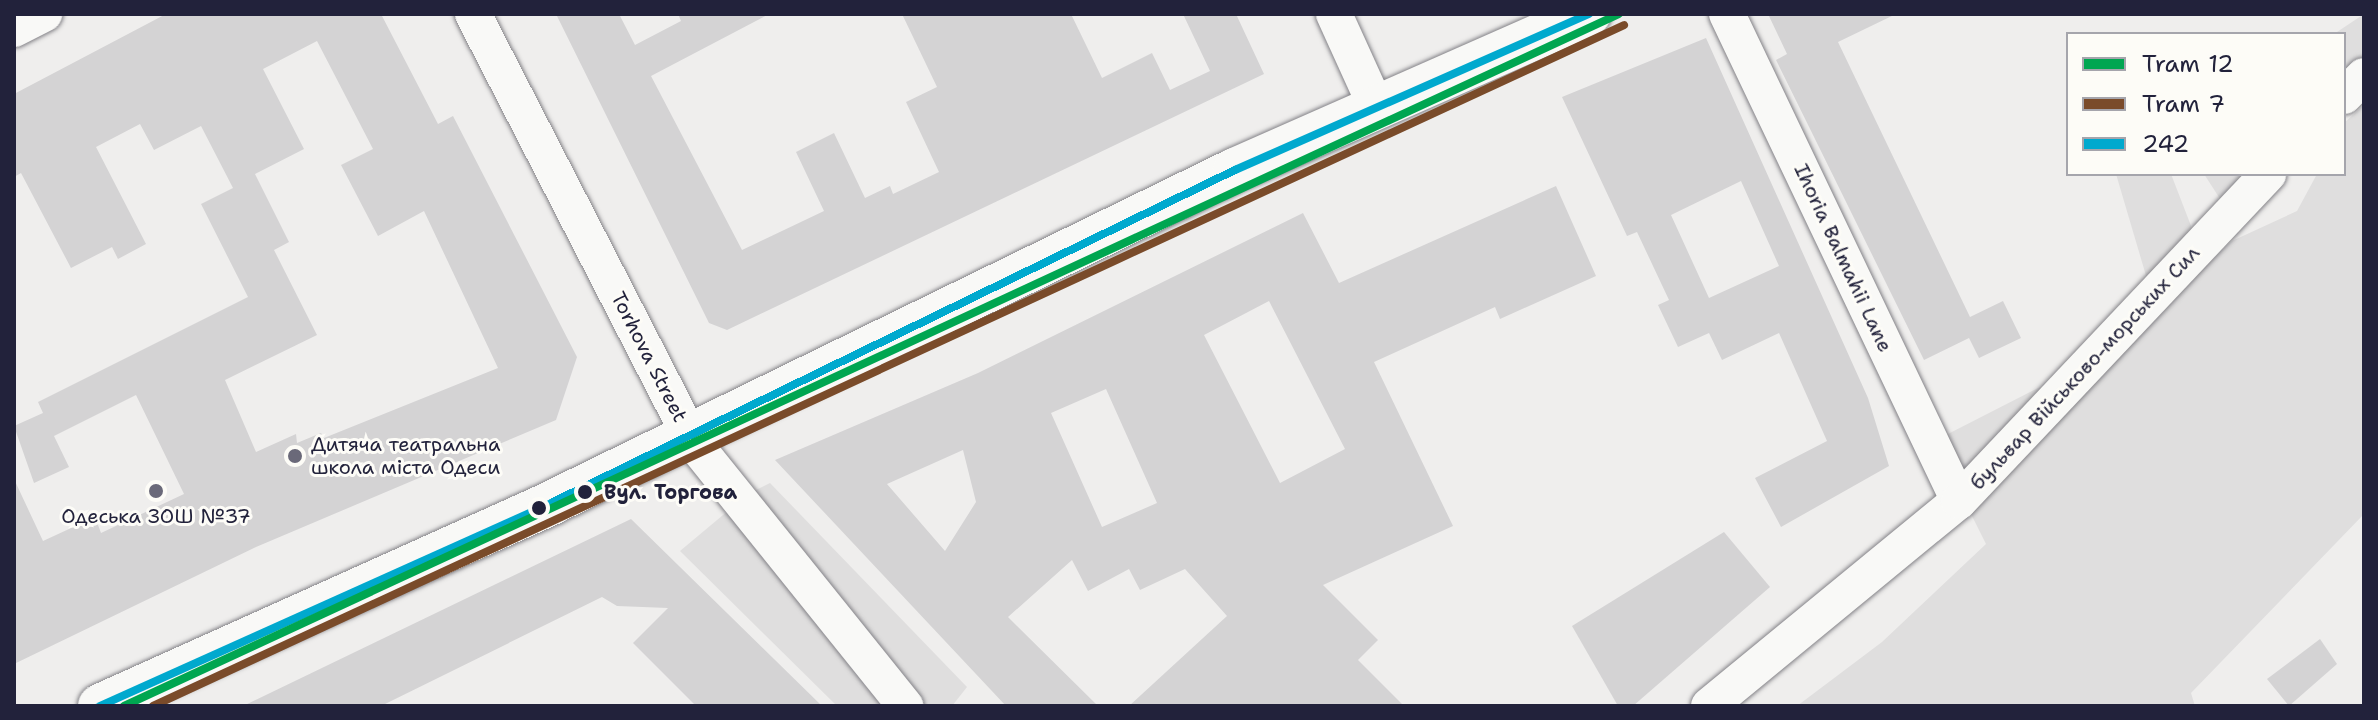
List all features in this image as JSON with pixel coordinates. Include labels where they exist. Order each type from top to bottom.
[{"type":"main road","points":[[100,706],[553,502],[1377,109],[1589,14]]},
{"type":"street","points":[[14,29],[44,14]]},
{"type":"street","name":"Torhova Street","points":[[473,14],[690,438],[905,706]]},
{"type":"street","points":[[1334,14],[1377,109]]},
{"type":"street","name":"Ihoria Balmahii Lane","points":[[1727,14],[1959,501]]},
{"type":"street","points":[[2346,94],[2364,76]]},
{"type":"street","name":"бульвар Військово-морських Сил","points":[[1709,706],[1959,501],[2266,176]]},
{"type":"shaded area","points":[[2364,14],[2364,57],[2346,76],[2346,32],[2337,32]]},
{"type":"shaded area","points":[[2364,105],[2364,514],[2191,693],[2195,706],[1797,706],[1882,642],[1986,544],[1970,512],[2144,323],[2232,241],[2297,211],[2316,176],[2346,176],[2346,121]]},
{"type":"shaded area","points":[[2117,176],[2172,176],[2193,231],[2147,279]]},
{"type":"shaded area","points":[[2205,176],[2252,176],[2224,205]]},
{"type":"shaded area","points":[[2040,387],[2048,403],[1965,483],[1944,436]]},
{"type":"shaded area","points":[[770,483],[967,687],[952,706],[907,706],[742,497]]},
{"type":"shaded area","points":[[735,505],[895,706],[837,706],[680,551]]},
{"type":"building","points":[[166,14],[381,14],[438,124],[453,116],[577,357],[556,420],[256,547],[14,664],[14,479],[43,541],[95,517],[101,533],[184,494],[136,395],[54,436],[69,467],[34,483],[14,426],[43,413],[38,402],[248,297],[201,204],[233,188],[201,126],[154,150],[140,124],[96,147],[146,244],[118,259],[112,247],[71,268],[21,173],[14,177],[14,94]],"holes":[[[317,41],[373,149],[341,165],[378,236],[424,211],[498,368],[324,438],[321,433],[297,443],[296,434],[256,452],[225,380],[317,335],[274,250],[289,242],[255,174],[304,149],[263,69]]]},
{"type":"building","points":[[556,14],[619,14],[635,45],[681,21],[678,14],[769,14],[651,76],[742,250],[824,211],[796,152],[834,133],[865,198],[890,186],[893,194],[939,172],[906,102],[937,87],[902,14],[1071,14],[1102,78],[1152,53],[1170,90],[1210,71],[1183,14],[1236,14],[1264,74],[727,330],[709,323]]},
{"type":"building","points":[[1768,14],[1896,14],[1838,42],[1970,317],[2003,301],[2021,338],[1979,358],[1969,338],[1924,360],[1776,60],[1787,54]]},
{"type":"building","points":[[1706,38],[1868,398],[1889,466],[1781,527],[1755,478],[1827,441],[1779,333],[1722,360],[1709,333],[1678,347],[1658,305],[1669,300],[1637,232],[1627,236],[1562,97]],"holes":[[[1741,181],[1779,266],[1709,298],[1671,215]]]},
{"type":"building","points":[[1556,186],[1596,276],[1500,319],[1495,307],[1374,362],[1453,526],[1323,585],[1378,640],[1358,660],[1404,706],[1129,706],[1227,616],[1185,569],[1140,590],[1129,569],[1088,591],[1072,560],[1008,617],[1098,706],[1006,706],[775,460],[978,373],[1303,213],[1339,283]],"holes":[[[1269,301],[1345,449],[1280,483],[1204,335]],[[1106,389],[1157,503],[1102,527],[1051,413]],[[963,450],[976,502],[945,551],[887,484]]]},
{"type":"building","points":[[631,519],[822,706],[696,706],[633,643],[668,608],[617,606],[602,597],[381,706],[243,706]]},
{"type":"building","points":[[1724,532],[1770,587],[1633,706],[1618,706],[1572,626]]},
{"type":"building","points":[[2320,639],[2337,664],[2289,706],[2267,679]]},
{"type":"tram line","name":"12","points":[[124,706],[1619,14]]},
{"type":"tram line","name":"7","points":[[153,706],[1624,25]]},
{"type":"transit line","name":"242","points":[[100,706],[553,502],[1235,170],[1589,14]]},
{"type":"place","name":"Дитяча театральна школа міста Одеси","points":[[295,456]]},
{"type":"place","name":"Одеська ЗОШ №37","points":[[156,491]]},
{"type":"place","name":"Вул. Торгова","points":[[585,492]]}]
